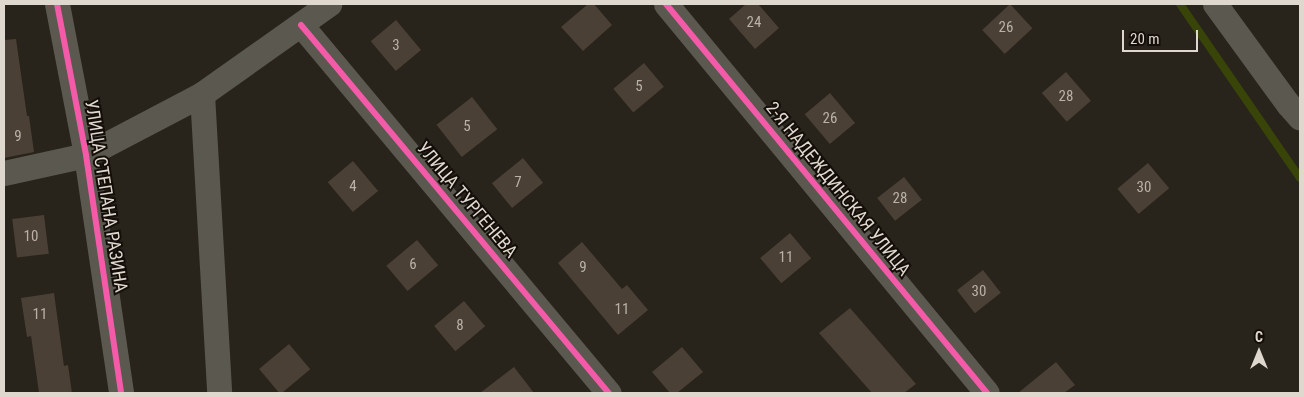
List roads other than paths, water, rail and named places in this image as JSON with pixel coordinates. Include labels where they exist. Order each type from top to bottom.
[{"type":"street","name":"УЛИЦА СТЕПАНА РАЗИНА","points":[[57,4],[86,155],[120,393]]},
{"type":"street","points":[[4,173],[86,155],[202,94],[329,4]]},
{"type":"street","name":"2-Я НАДЕЖДИНСКАЯ УЛИЦА","points":[[666,4],[987,393]]},
{"type":"street","points":[[1215,4],[1300,118]]},
{"type":"street","name":"УЛИЦА ТУРГЕНЕВА","points":[[301,25],[609,393]]},
{"type":"street","points":[[202,94],[220,393]]},
{"type":"waterway","points":[[1180,4],[1300,178]]}]
